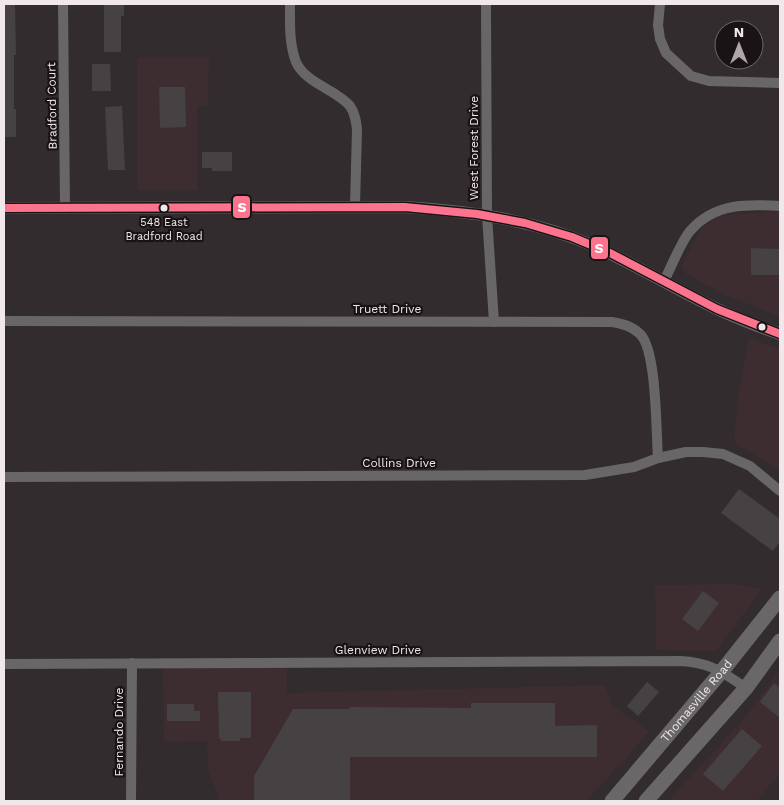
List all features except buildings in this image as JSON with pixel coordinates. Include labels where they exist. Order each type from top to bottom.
[{"type":"main road","name":"Thomasville Road","points":[[612,801],[722,671],[780,598]]},
{"type":"main road","points":[[637,772],[652,796],[746,688],[780,641]]},
{"type":"street","name":"Bradford Court","points":[[63,4],[65,208]]},
{"type":"street","points":[[290,4],[290,32],[293,50],[299,67],[307,76],[351,107],[355,116],[357,129],[355,206]]},
{"type":"street","name":"West Forest Drive","points":[[486,4],[487,216],[494,322]]},
{"type":"street","points":[[660,4],[658,24],[660,39],[666,53],[691,76],[709,81],[780,83]]},
{"type":"street","points":[[4,208],[355,206],[437,209],[487,216],[553,232],[594,246],[717,309],[780,334]]},
{"type":"street","points":[[664,281],[690,231],[708,215],[727,207],[780,206]]},
{"type":"street","name":"Truett Drive","points":[[4,321],[612,322],[628,325],[641,335],[647,344],[650,355],[658,458]]},
{"type":"street","name":"Collins Drive","points":[[4,477],[585,475],[634,467],[658,458],[686,452],[722,454],[750,466],[780,491]]},
{"type":"street","name":"Glenview Drive","points":[[4,664],[680,661],[698,662],[722,671],[746,688]]},
{"type":"street","name":"Fernando Drive","points":[[131,801],[132,663]]},
{"type":"shaded area","points":[[137,58],[209,58],[208,106],[197,106],[197,190],[137,190]]},
{"type":"shaded area","points":[[780,212],[780,317],[728,296],[686,274],[682,267],[702,228],[713,220],[724,215]]},
{"type":"shaded area","points":[[749,338],[780,349],[780,471],[734,442],[738,397]]},
{"type":"shaded area","points":[[734,584],[761,589],[717,651],[656,650],[655,585]]},
{"type":"shaded area","points":[[287,667],[287,693],[605,685],[612,706],[649,731],[624,761],[585,801],[220,801],[208,769],[207,741],[164,742],[163,668]]},
{"type":"shaded area","points":[[780,669],[780,773],[757,801],[668,801],[744,719]]},
{"type":"transit line","name":"S","points":[[4,208],[405,207],[477,214],[525,223],[572,237],[610,253],[717,309],[780,334]]},
{"type":"place","name":"548 East Bradford Road","points":[[164,208]]}]
